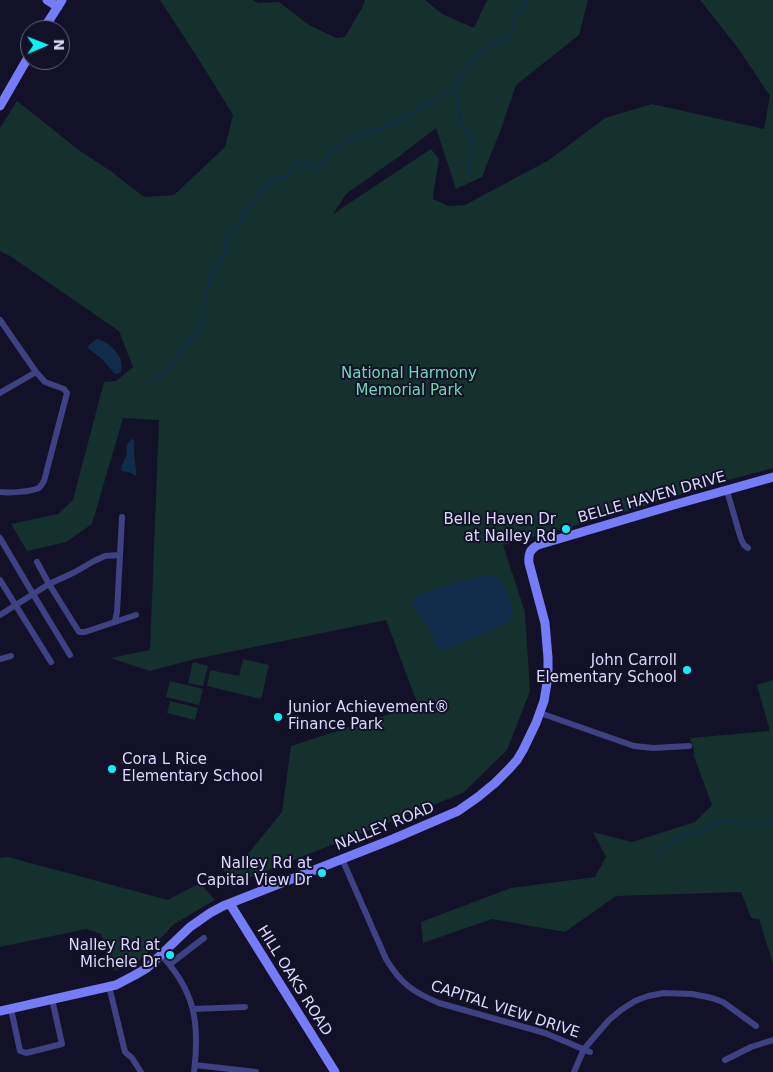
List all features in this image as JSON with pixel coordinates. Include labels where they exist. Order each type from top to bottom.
[{"type":"street","points":[[47,0],[60,4],[50,20]]},
{"type":"street","points":[[0,106],[21,70]]},
{"type":"street","points":[[0,320],[45,382],[64,389],[67,393],[44,481],[40,487],[9,493],[0,492]]},
{"type":"street","points":[[0,393],[36,372]]},
{"type":"street","name":"BELLE HAVEN DRIVE","points":[[538,545],[773,477]]},
{"type":"street","points":[[727,490],[741,539],[748,548]]},
{"type":"street","points":[[115,621],[122,517]]},
{"type":"street","points":[[0,538],[70,654]]},
{"type":"street","name":"NALLEY ROAD","points":[[0,1011],[116,985],[147,968],[190,926],[210,913],[409,833],[458,811],[495,783],[516,760],[529,739],[540,713],[548,677],[545,623],[529,559],[531,551],[538,545]]},
{"type":"street","points":[[0,614],[49,584],[100,558],[120,555]]},
{"type":"street","points":[[37,562],[79,632],[85,632],[115,621],[136,616]]},
{"type":"street","points":[[0,580],[51,662]]},
{"type":"street","points":[[0,659],[11,656]]},
{"type":"street","points":[[540,713],[634,746],[653,748],[689,746]]},
{"type":"street","name":"CAPITAL VIEW DRIVE","points":[[342,859],[386,960],[395,974],[411,989],[439,1003],[545,1033],[587,1051]]},
{"type":"street","name":"HILL OAKS ROAD","points":[[230,904],[335,1072]]},
{"type":"street","points":[[170,964],[204,938]]},
{"type":"street","points":[[161,954],[170,964],[188,994],[193,1009],[196,1036],[194,1068],[256,1072]]},
{"type":"street","points":[[108,986],[125,1052],[132,1058],[141,1072]]},
{"type":"street","points":[[574,1072],[609,1020],[635,1001],[648,996],[664,993],[692,994],[712,998],[723,1002],[756,1026]]},
{"type":"street","points":[[11,1008],[20,1051],[26,1052],[62,1044],[52,999]]},
{"type":"street","points":[[193,1009],[245,1007]]},
{"type":"street","points":[[725,1060],[751,1047],[773,1040]]},
{"type":"green space","name":"National Harmony Memorial Park","points":[[160,0],[253,0],[258,3],[279,2],[309,25],[336,38],[345,37],[365,0],[425,0],[442,14],[474,28],[487,0],[588,0],[579,35],[516,85],[482,177],[456,189],[436,128],[346,194],[333,214],[431,149],[439,159],[433,199],[448,206],[465,205],[549,160],[605,118],[652,104],[764,129],[770,96],[738,48],[700,0],[773,0],[773,468],[717,483],[632,510],[503,545],[525,612],[530,691],[507,750],[463,793],[233,884],[223,870],[243,860],[282,812],[291,746],[418,705],[386,620],[195,659],[150,671],[110,658],[150,650],[159,420],[123,418],[92,524],[66,542],[27,551],[11,524],[58,514],[73,500],[104,382],[116,381],[133,367],[119,331],[0,251],[0,128],[17,101],[80,151],[112,172],[144,197],[174,195],[225,147],[233,115]]},
{"type":"green space","points":[[243,659],[269,665],[261,699],[207,686],[210,670],[239,676]]},
{"type":"green space","points":[[193,662],[208,666],[203,686],[188,683]]},
{"type":"green space","points":[[773,680],[773,964],[759,919],[751,918],[741,892],[616,896],[565,932],[492,919],[423,943],[421,922],[511,888],[595,877],[606,857],[593,832],[632,842],[695,822],[712,805],[693,754],[695,754],[690,738],[770,731],[757,685]]},
{"type":"green space","points":[[170,681],[203,689],[199,705],[166,697]]},
{"type":"green space","points":[[170,701],[198,708],[195,720],[167,713]]},
{"type":"green space","points":[[8,857],[168,900],[200,883],[215,900],[174,924],[139,961],[114,971],[101,934],[86,929],[0,947],[0,858]]},
{"type":"water","points":[[97,339],[107,343],[120,357],[122,368],[120,373],[115,374],[101,358],[89,349],[88,346]]},
{"type":"water","points":[[132,439],[134,440],[136,476],[121,469],[126,456],[127,446]]},
{"type":"water","points":[[490,574],[499,581],[507,593],[512,609],[510,620],[499,627],[446,649],[439,649],[431,630],[414,608],[414,598],[422,593]]},
{"type":"waterway","points":[[148,383],[167,371],[185,345],[194,337],[204,311],[209,281],[214,270],[225,255],[229,234],[241,222],[244,209],[253,206],[264,188],[274,180],[290,174],[298,161],[317,168],[324,164],[329,152],[356,135],[377,130],[407,117],[422,105],[447,94],[474,59],[482,52],[504,40],[511,32],[515,14],[528,0]]},
{"type":"waterway","points":[[455,88],[460,122],[470,133],[471,139],[469,174]]},
{"type":"waterway","points":[[655,855],[683,835],[703,831],[720,820],[732,820],[738,823],[773,821]]},
{"type":"place","name":"Belle Haven Dr at Nalley Rd","points":[[566,529]]},
{"type":"place","name":"John Carroll Elementary School","points":[[687,670]]},
{"type":"place","name":"Junior Achievement® Finance Park","points":[[278,717]]},
{"type":"place","name":"Cora L Rice Elementary School","points":[[112,769]]},
{"type":"place","name":"Nalley Rd at Capital View Dr","points":[[322,873]]},
{"type":"place","name":"Nalley Rd at Michele Dr","points":[[170,955]]}]
